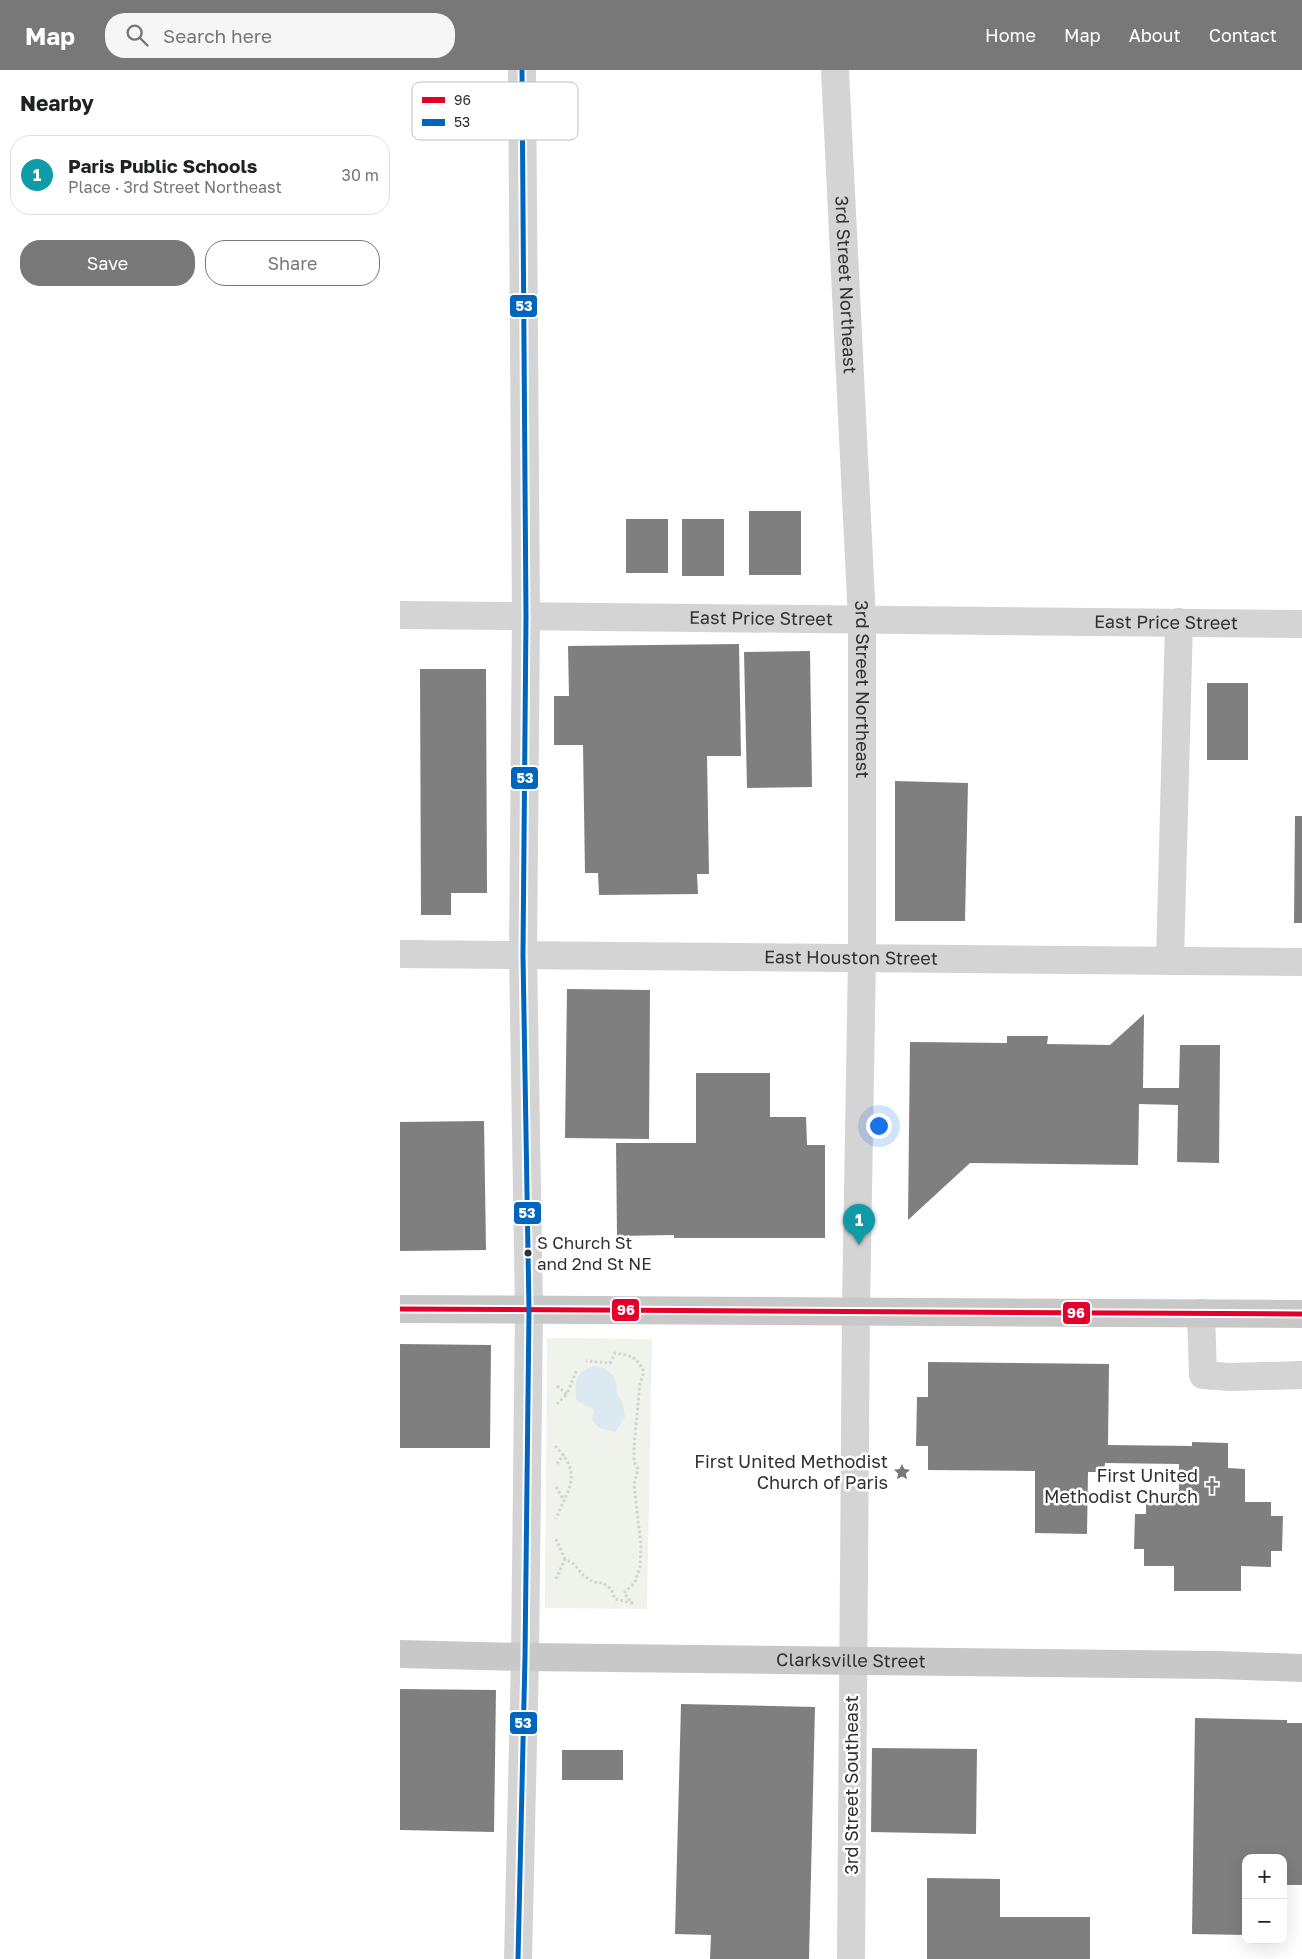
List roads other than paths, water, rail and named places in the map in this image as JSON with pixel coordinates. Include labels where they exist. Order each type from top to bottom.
[{"type":"main road","points":[[400,1309],[856,1310],[1302,1314]]},
{"type":"main road","name":"Clarksville Street","points":[[400,1654],[853,1662],[1218,1665],[1302,1668]]},
{"type":"street","name":"3rd Street Northeast","points":[[835,70],[862,620],[862,958],[856,1310]]},
{"type":"street","points":[[518,1959],[525,1657],[529,1310],[523,955],[526,617],[523,140]]},
{"type":"street","name":"East Price Street","points":[[400,616],[1302,624]]},
{"type":"street","points":[[1170,961],[1179,622]]},
{"type":"street","name":"East Houston Street","points":[[400,954],[1302,962]]},
{"type":"street","name":"3rd Street Southeast","points":[[851,1959],[856,1310]]},
{"type":"street","points":[[1201,1313],[1203,1375],[1230,1377],[1302,1375]]},
{"type":"place","name":"Paris Public Schools","points":[[859,1245]]},
{"type":"place","name":"S Church St and 2nd St NE","points":[[528,1253]]},
{"type":"place","name":"First United Methodist Church of Paris","points":[[902,1472]]},
{"type":"place","name":"First United Methodist Church","points":[[1212,1486]]}]
